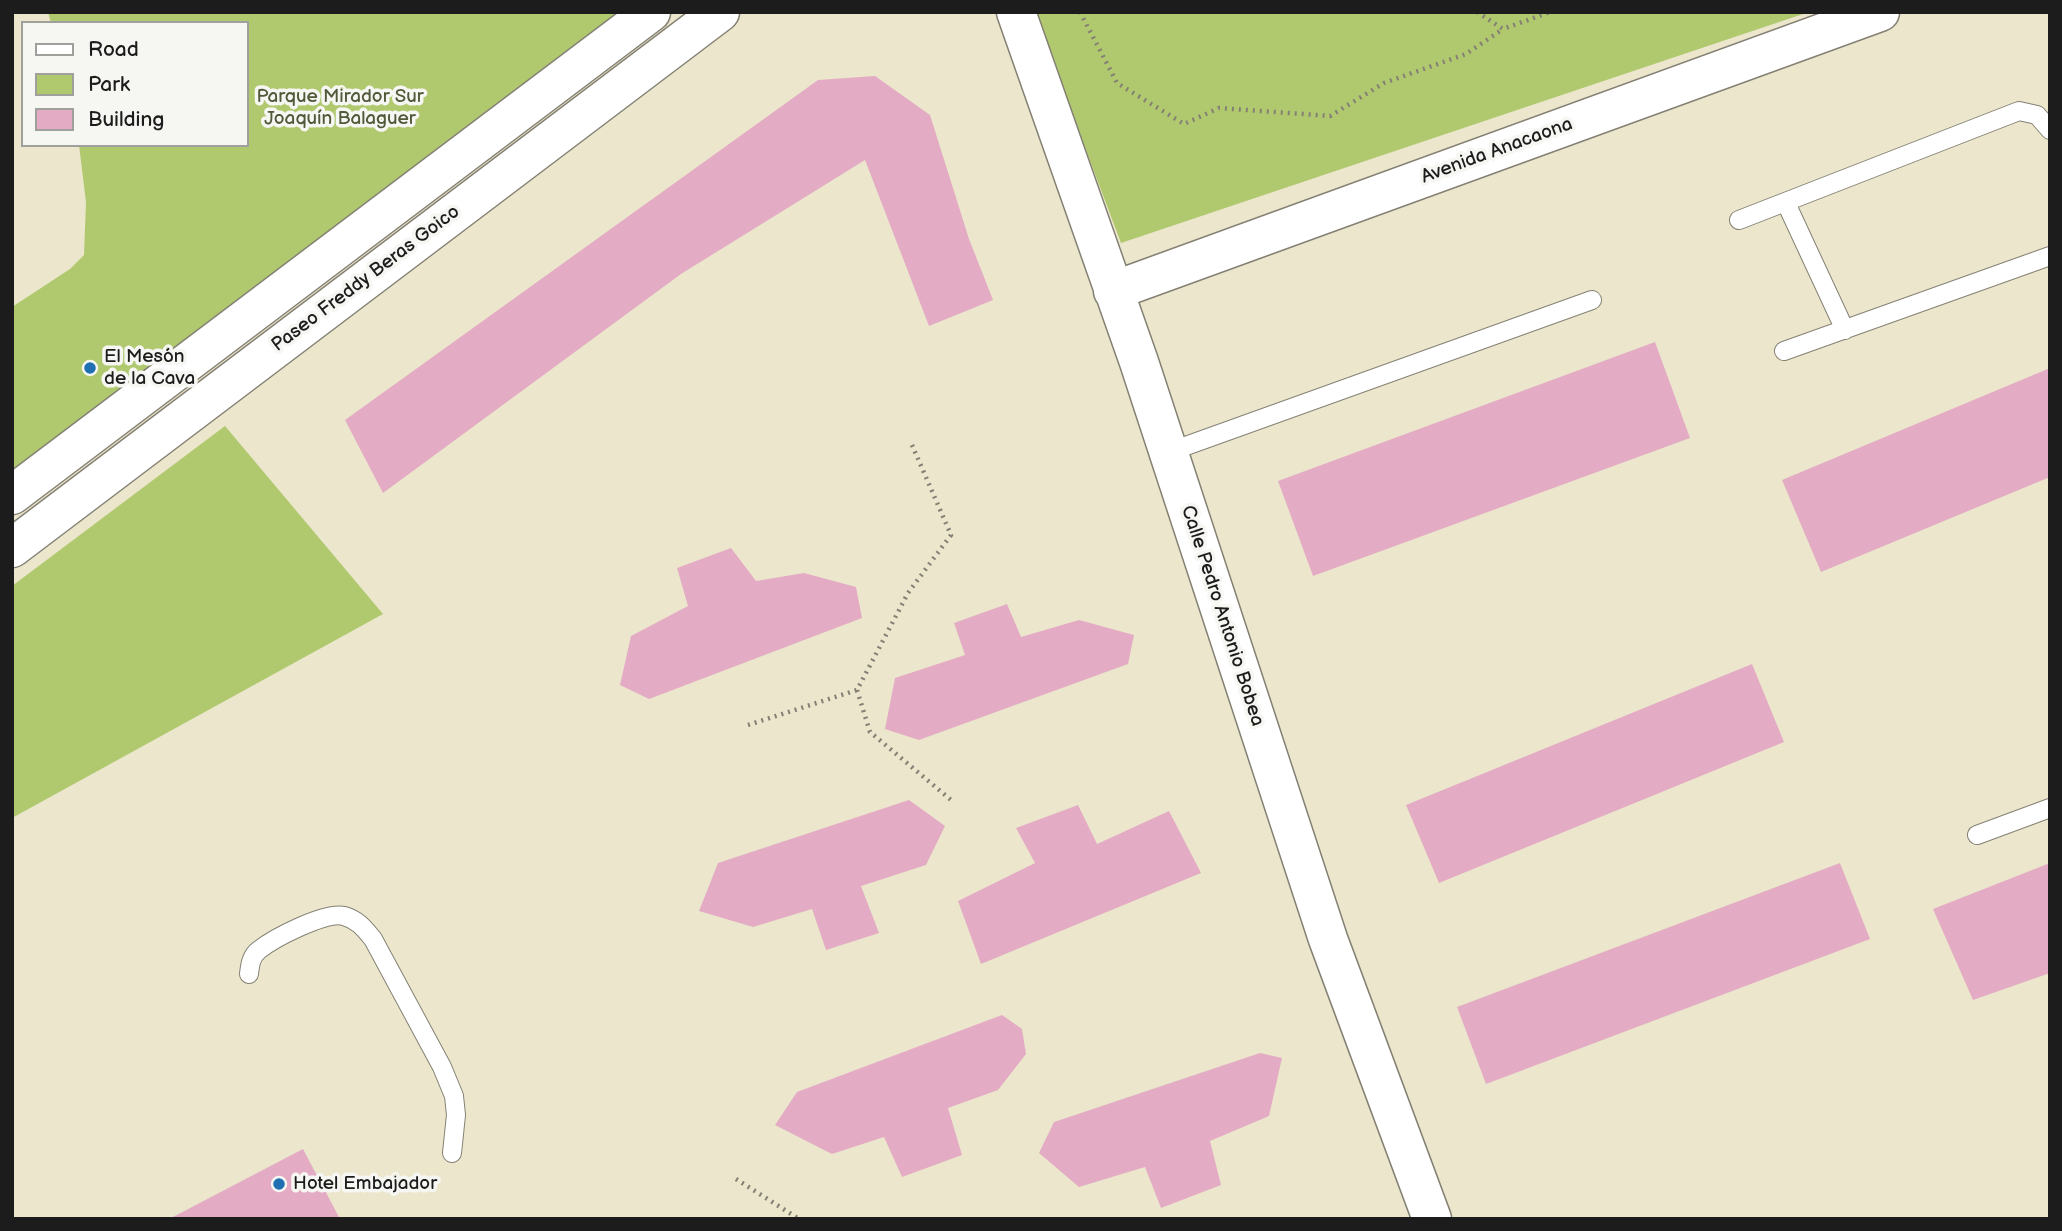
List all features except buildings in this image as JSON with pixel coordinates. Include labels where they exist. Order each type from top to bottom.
[{"type":"street","name":"Paseo Freddy Beras Goico","points":[[12,495],[651,12]]},
{"type":"street","name":"Paseo Freddy Beras Goico","points":[[12,548],[720,12]]},
{"type":"street","name":"Calle Pedro Antonio Bobea","points":[[1016,12],[1168,452],[1328,939],[1432,1219]]},
{"type":"street","name":"Avenida Anacaona","points":[[1113,291],[1880,12]]},
{"type":"street","points":[[296,282],[318,315]]},
{"type":"lane","points":[[1739,220],[2019,111],[2037,115],[2050,130]]},
{"type":"lane","points":[[1786,203],[1845,330]]},
{"type":"lane","points":[[1784,351],[2050,256]]},
{"type":"lane","points":[[1168,452],[1591,300]]},
{"type":"lane","points":[[1977,835],[2050,808]]},
{"type":"lane","points":[[249,974],[250,963],[259,950],[321,918],[341,915],[358,921],[373,939],[442,1067],[454,1096],[456,1115],[453,1153]]},
{"type":"path","points":[[1080,12],[1117,83],[1184,124],[1219,108],[1330,116],[1384,83],[1466,54],[1503,29],[1550,12]]},
{"type":"path","points":[[1477,12],[1503,29]]},
{"type":"path","points":[[912,445],[950,535],[908,593],[858,690],[870,732],[951,800]]},
{"type":"path","points":[[748,725],[858,690]]},
{"type":"path","points":[[736,1179],[799,1219]]},
{"type":"green space","name":"Parque Mirador Sur Joaquín Balaguer","points":[[48,12],[623,12],[12,472],[12,307],[70,269],[84,255],[86,202],[79,147],[248,147],[248,21],[50,21]]},
{"type":"green space","points":[[1034,12],[1809,12],[1121,243]]},
{"type":"green space","points":[[225,426],[383,614],[12,818],[12,586]]},
{"type":"place","name":"El Mesón de la Cava","points":[[90,368]]},
{"type":"place","name":"Hotel Embajador","points":[[279,1184]]}]
